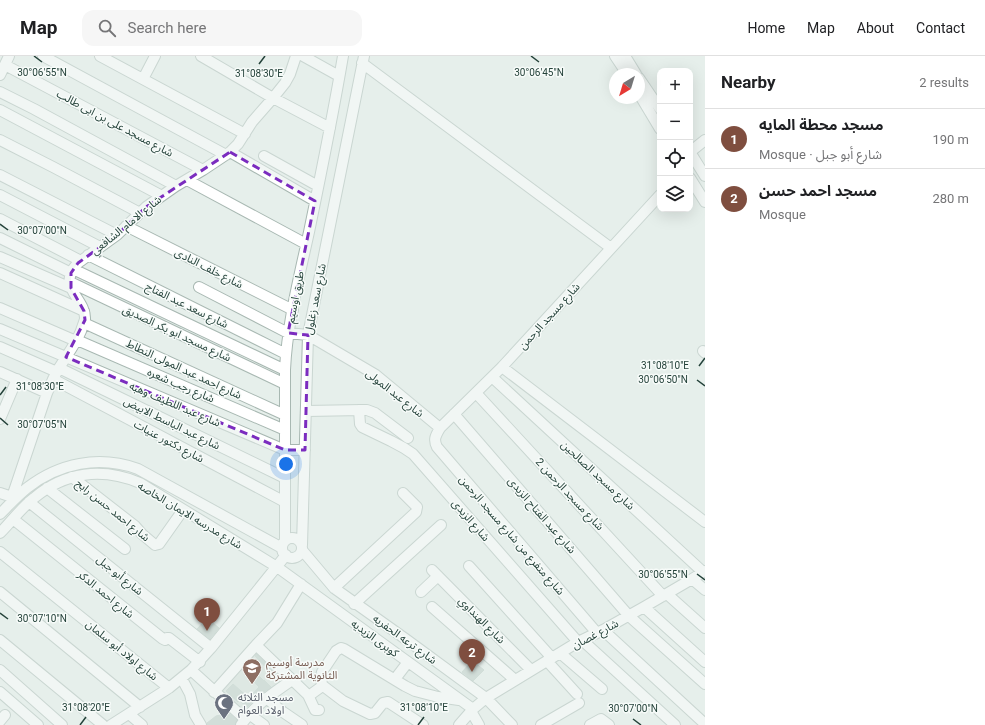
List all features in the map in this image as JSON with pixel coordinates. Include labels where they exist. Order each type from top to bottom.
[{"type":"street","points":[[43,56],[315,201]]},
{"type":"street","points":[[100,56],[245,134]]},
{"type":"street","points":[[143,79],[155,56]]},
{"type":"street","points":[[201,56],[273,98],[330,128]]},
{"type":"street","name":"شارع الامام الشافعي","points":[[71,278],[85,258],[117,235],[140,213],[176,186],[228,154],[238,144],[252,122],[288,78],[296,56]]},
{"type":"street","points":[[304,56],[339,76]]},
{"type":"street","name":"طريق اوسيم","points":[[284,548],[285,370],[288,333],[330,128],[342,56]]},
{"type":"street","points":[[609,56],[622,68]]},
{"type":"street","points":[[616,56],[623,68]]},
{"type":"street","points":[[625,56],[632,68]]},
{"type":"street","points":[[0,75],[6,60]]},
{"type":"street","name":"شارع مسجد على بن ابى طالب","points":[[6,60],[203,170]]},
{"type":"street","points":[[363,60],[611,248]]},
{"type":"street","name":"شارع سعد زغلول","points":[[302,548],[308,335],[363,60]]},
{"type":"street","points":[[645,87],[657,105]]},
{"type":"street","points":[[0,92],[176,186]]},
{"type":"street","points":[[645,104],[657,124]]},
{"type":"street","points":[[0,110],[162,196]]},
{"type":"street","points":[[0,140],[140,213]]},
{"type":"street","points":[[693,150],[705,140]]},
{"type":"street","points":[[697,162],[705,155]]},
{"type":"street","points":[[264,156],[318,186]]},
{"type":"street","points":[[693,156],[705,176]]},
{"type":"street","points":[[0,175],[117,235]]},
{"type":"street","points":[[187,180],[306,244]]},
{"type":"street","points":[[693,183],[705,202]]},
{"type":"street","points":[[0,195],[100,247]]},
{"type":"street","name":"شارع مسجد الرحمن","points":[[438,431],[502,368],[657,198]]},
{"type":"street","name":"شارع سعد عبد الفتاح","points":[[0,219],[286,354]]},
{"type":"street","name":"شارع خلف النادى","points":[[126,226],[292,310]]},
{"type":"street","points":[[0,238],[71,278],[285,370]]},
{"type":"street","points":[[0,257],[71,278]]},
{"type":"street","points":[[0,273],[84,311]]},
{"type":"street","points":[[0,493],[14,497],[47,393],[56,373],[77,341],[84,323],[84,311],[71,278]]},
{"type":"street","name":"شارع مسجد ابو بكر الصديق","points":[[71,278],[285,384]]},
{"type":"street","points":[[199,287],[288,333],[308,335]]},
{"type":"street","name":"شارع رجب شعره","points":[[0,308],[285,430]]},
{"type":"street","name":"شارع احمد عبد المولى النطاط","points":[[84,323],[285,415]]},
{"type":"street","name":"شارع عبد اللطيف وهبه","points":[[0,329],[285,450]]},
{"type":"street","name":"شارع عبد المولى","points":[[308,335],[376,375],[438,431]]},
{"type":"street","points":[[0,347],[56,373]]},
{"type":"street","points":[[502,368],[705,522]]},
{"type":"street","points":[[0,372],[47,393]]},
{"type":"street","name":"شارع عبد الباسط الابيض","points":[[56,373],[285,478]]},
{"type":"street","name":"شارع دكتور عنيات","points":[[56,373],[285,502]]},
{"type":"street","name":"شارع مسجد الصالحين","points":[[492,377],[704,571]]},
{"type":"street","points":[[0,419],[18,379]]},
{"type":"street","name":"شارع مسجد الرحمن 2","points":[[476,393],[665,595],[705,628]]},
{"type":"street","name":"شارع الزيدى","points":[[359,410],[360,424],[362,427],[413,454],[580,641]]},
{"type":"street","points":[[306,411],[367,410],[375,413],[408,438]]},
{"type":"street","name":"شارع عبد الفتاح الزيدى","points":[[454,414],[629,616],[705,684]]},
{"type":"street","name":"شارع متفرع من شارع مسجد الرحمن","points":[[438,431],[435,439],[437,447],[600,632],[705,724]]},
{"type":"street","points":[[285,450],[305,450]]},
{"type":"street","name":"شارع مدرسه الايمان الخاصه","points":[[0,514],[14,497],[46,475],[68,467],[87,463],[109,462],[138,469],[284,548]]},
{"type":"street","name":"شارع مدرسه الايمان الخاصه","points":[[0,533],[31,500],[46,488],[72,477],[86,474],[111,475],[140,483],[277,567]]},
{"type":"street","name":"شارع احمد حسن رابح","points":[[72,477],[135,526],[155,545],[159,544],[187,512]]},
{"type":"street","points":[[46,488],[125,549]]},
{"type":"street","name":"شارع أبو جبل","points":[[25,489],[31,500],[211,648]]},
{"type":"street","points":[[334,588],[416,512],[417,507],[403,493]]},
{"type":"street","points":[[187,512],[199,502]]},
{"type":"street","name":"شارع احمد الدكر","points":[[13,519],[163,639],[165,640],[169,638],[200,662]]},
{"type":"street","points":[[354,604],[441,525]]},
{"type":"street","points":[[111,725],[169,688],[200,662],[277,567],[284,548],[288,539],[294,538],[298,541],[302,548],[301,553],[297,557],[291,558],[284,548]]},
{"type":"street","name":"شارع ترعه الحفريه","points":[[302,548],[334,588],[354,604],[407,640],[486,698],[512,725]]},
{"type":"street","name":"شارع اولاد أبو سلمان","points":[[0,552],[169,688]]},
{"type":"street","points":[[469,566],[553,657],[578,698],[541,725]]},
{"type":"street","name":"كوبرى الزيديه","points":[[277,567],[461,700],[472,710]]},
{"type":"street","name":"شارع غصان","points":[[459,725],[472,710],[486,698],[580,641],[629,616],[704,571]]},
{"type":"street","name":"شارع الهنداوي","points":[[421,592],[435,573],[531,670]]},
{"type":"street","points":[[692,579],[705,590]]},
{"type":"street","points":[[214,692],[277,623],[301,584]]},
{"type":"street","points":[[0,592],[140,707]]},
{"type":"street","points":[[432,607],[515,680]]},
{"type":"street","points":[[644,607],[705,662]]},
{"type":"street","points":[[0,640],[103,725]]},
{"type":"street","points":[[397,654],[407,640]]},
{"type":"street","points":[[580,641],[675,725]]},
{"type":"street","points":[[256,645],[308,695],[315,710],[319,710]]},
{"type":"street","points":[[423,725],[388,702],[383,703],[375,713],[370,714],[343,701],[322,685],[322,672],[336,651],[341,648],[344,649],[410,688],[426,695],[461,700]]},
{"type":"street","points":[[553,657],[602,689]]},
{"type":"street","points":[[395,679],[408,662]]},
{"type":"street","points":[[0,670],[62,725]]},
{"type":"street","points":[[191,670],[245,719],[264,725]]},
{"type":"street","points":[[182,678],[190,694],[195,715],[201,725]]},
{"type":"street","points":[[245,719],[266,698],[292,680]]},
{"type":"street","points":[[308,695],[322,685]]},
{"type":"street","points":[[0,692],[38,725]]},
{"type":"street","points":[[266,698],[302,725]]},
{"type":"street","points":[[472,710],[479,725]]},
{"type":"street","points":[[129,714],[142,725]]},
{"type":"street","points":[[590,725],[601,719],[609,725]]},
{"type":"highlighted area","points":[[230,152],[315,201],[288,333],[308,335],[305,450],[285,450],[66,357],[85,320],[84,311],[71,288],[71,273],[78,263],[117,235],[146,207]]},
{"type":"shaded area","name":"مدرسة أوسيم الثانوية المشتركة","points":[[256,647],[290,679],[245,716],[216,692]]},
{"type":"building","points":[[207,618],[219,628],[210,639],[197,629]]},
{"type":"building","points":[[256,654],[282,679],[279,681],[255,656]]},
{"type":"building","points":[[471,662],[474,662],[484,670],[473,681],[462,672]]},
{"type":"building","points":[[248,665],[271,687],[247,707],[239,700],[238,702],[226,691],[233,684],[249,698],[259,687],[243,670]]},
{"type":"building","name":"مسجد الثلاثه اولاد العوام","points":[[227,712],[237,720],[235,725],[207,725],[207,723],[216,716]]},
{"type":"place","name":"مسجد محطة المايه","points":[[207,631]]},
{"type":"place","name":"مسجد احمد حسن","points":[[472,672]]},
{"type":"place","name":"مدرسة أوسيم الثانوية المشتركة","points":[[252,685]]},
{"type":"place","name":"مسجد الثلاثه اولاد العوام","points":[[224,720]]}]
